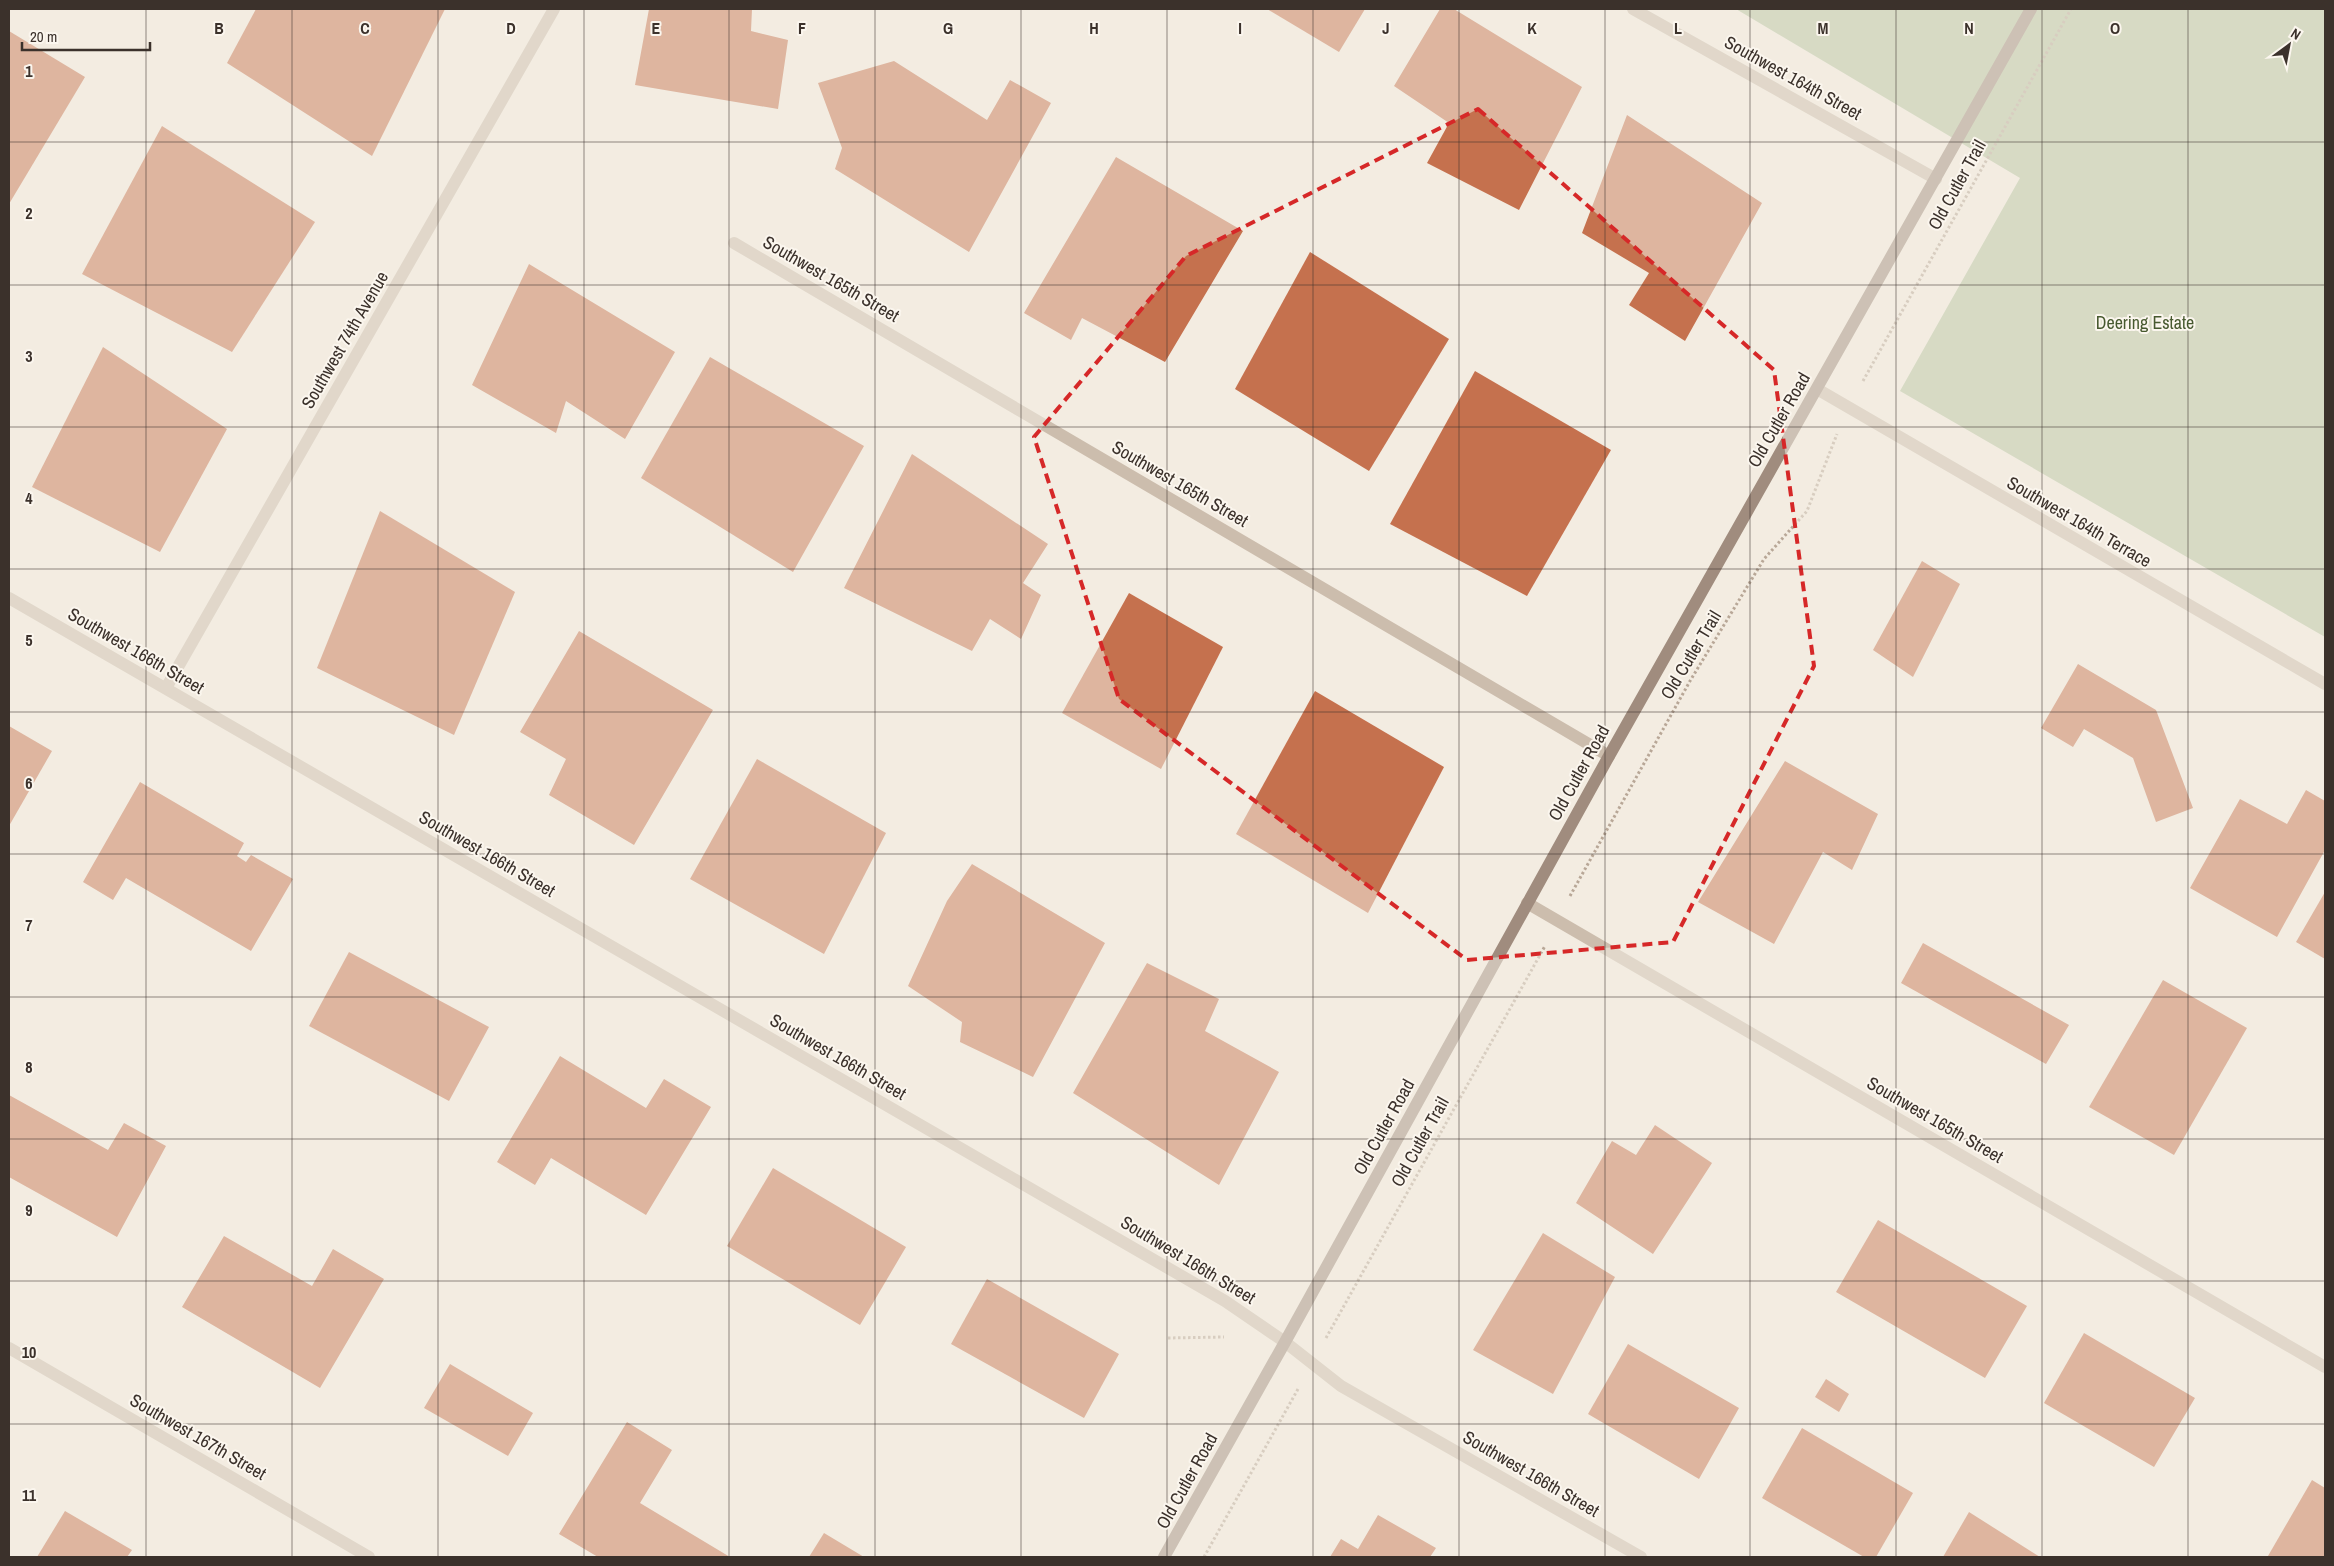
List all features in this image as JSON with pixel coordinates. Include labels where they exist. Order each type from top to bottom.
[{"type":"main road","name":"Old Cutler Road","points":[[1164,1557],[1286,1342],[1609,756],[2031,9]]},
{"type":"street","name":"Southwest 74th Avenue","points":[[166,688],[554,9]]},
{"type":"street","name":"Southwest 164th Street","points":[[1633,9],[1936,180]]},
{"type":"street","name":"Southwest 165th Street","points":[[734,242],[1609,756]]},
{"type":"street","name":"Southwest 164th Terrace","points":[[1817,389],[2325,684]]},
{"type":"street","name":"Southwest 166th Street","points":[[9,598],[1225,1301],[1286,1342],[1341,1386],[1641,1557]]},
{"type":"street","name":"Southwest 165th Street","points":[[1527,903],[2325,1367]]},
{"type":"street","name":"Southwest 167th Street","points":[[9,1348],[369,1557]]},
{"type":"path","name":"Old Cutler Trail","points":[[1866,374],[2071,9]]},
{"type":"path","name":"Old Cutler Trail","points":[[1577,883],[1690,681],[1764,559],[1807,511],[1831,446]]},
{"type":"path","name":"Old Cutler Trail","points":[[1334,1324],[1531,973]]},
{"type":"path","points":[[1168,1338],[1224,1338]]},
{"type":"path","points":[[1204,1557],[1286,1411]]},
{"type":"highlighted area","points":[[1478,109],[1774,370],[1814,666],[1673,942],[1467,960],[1119,699],[1034,437],[1186,256]]},
{"type":"green space","name":"Deering Estate","points":[[1736,9],[2325,9],[2325,637],[1900,391],[2020,178]]},
{"type":"building","points":[[256,9],[445,9],[372,156],[227,63]]},
{"type":"building","points":[[649,9],[752,9],[751,31],[788,40],[778,109],[635,85]]},
{"type":"building","points":[[1267,9],[1365,9],[1339,52]]},
{"type":"building","points":[[1440,9],[1454,9],[1582,87],[1519,210],[1427,163],[1449,123],[1394,86]]},
{"type":"building","points":[[9,31],[85,77],[9,204]]},
{"type":"building","points":[[894,61],[987,120],[1010,80],[1051,103],[969,252],[835,169],[842,148],[818,83]]},
{"type":"building","points":[[1627,115],[1762,203],[1685,341],[1629,305],[1649,273],[1582,233]]},
{"type":"building","points":[[162,126],[315,222],[232,352],[82,274]]},
{"type":"building","points":[[1116,157],[1243,231],[1165,362],[1082,318],[1071,340],[1024,313]]},
{"type":"building","points":[[1310,252],[1449,339],[1369,471],[1235,389]]},
{"type":"building","points":[[529,264],[675,352],[625,439],[566,401],[556,433],[472,385]]},
{"type":"building","points":[[103,347],[227,429],[160,552],[32,487]]},
{"type":"building","points":[[710,357],[864,446],[793,572],[641,478]]},
{"type":"building","points":[[1475,371],[1611,450],[1527,596],[1390,524]]},
{"type":"building","points":[[912,454],[1048,544],[1023,583],[1041,595],[1021,639],[990,619],[972,651],[844,588]]},
{"type":"building","points":[[380,511],[515,592],[454,735],[317,668]]},
{"type":"building","points":[[1922,561],[1960,584],[1913,677],[1873,650]]},
{"type":"building","points":[[1129,593],[1223,647],[1161,769],[1062,713]]},
{"type":"building","points":[[579,631],[713,710],[634,845],[549,795],[566,759],[520,732]]},
{"type":"building","points":[[2078,664],[2156,710],[2193,808],[2156,822],[2133,758],[2084,729],[2073,747],[2041,728]]},
{"type":"building","points":[[1315,691],[1444,767],[1368,913],[1236,834]]},
{"type":"building","points":[[9,726],[52,751],[9,826]]},
{"type":"building","points":[[757,759],[886,833],[824,954],[690,879]]},
{"type":"building","points":[[1785,761],[1878,814],[1852,870],[1823,852],[1774,944],[1698,902]]},
{"type":"building","points":[[140,782],[244,843],[237,856],[246,862],[251,855],[293,879],[251,951],[126,878],[113,900],[83,882]]},
{"type":"building","points":[[2306,790],[2325,801],[2325,850],[2277,937],[2190,888],[2240,799],[2287,824]]},
{"type":"building","points":[[972,864],[1105,943],[1033,1077],[960,1042],[962,1022],[908,986],[947,901]]},
{"type":"building","points":[[2325,892],[2325,959],[2296,942]]},
{"type":"building","points":[[1923,943],[2069,1025],[2046,1064],[1901,983]]},
{"type":"building","points":[[349,952],[489,1027],[449,1101],[309,1026]]},
{"type":"building","points":[[1147,963],[1219,999],[1205,1031],[1279,1072],[1219,1185],[1073,1093]]},
{"type":"building","points":[[2163,980],[2247,1028],[2174,1155],[2089,1107]]},
{"type":"building","points":[[560,1056],[646,1108],[664,1079],[711,1107],[646,1215],[551,1158],[535,1185],[497,1162]]},
{"type":"building","points":[[9,1095],[108,1150],[124,1123],[166,1146],[117,1237],[9,1177]]},
{"type":"building","points":[[1655,1125],[1712,1163],[1653,1254],[1576,1203],[1612,1141],[1636,1155]]},
{"type":"building","points":[[773,1168],[906,1247],[860,1325],[727,1246]]},
{"type":"building","points":[[1878,1220],[2027,1306],[1985,1378],[1836,1292]]},
{"type":"building","points":[[1543,1233],[1615,1277],[1553,1394],[1473,1350]]},
{"type":"building","points":[[224,1236],[312,1286],[333,1249],[384,1279],[320,1388],[182,1307]]},
{"type":"building","points":[[987,1279],[1119,1354],[1084,1418],[951,1344]]},
{"type":"building","points":[[2084,1333],[2195,1398],[2154,1467],[2044,1403]]},
{"type":"building","points":[[1628,1344],[1739,1408],[1699,1479],[1588,1414]]},
{"type":"building","points":[[450,1364],[533,1413],[508,1456],[424,1408]]},
{"type":"building","points":[[1826,1379],[1849,1394],[1839,1412],[1815,1397]]},
{"type":"building","points":[[627,1422],[672,1450],[640,1503],[730,1557],[598,1557],[559,1534]]},
{"type":"building","points":[[1802,1428],[1913,1493],[1876,1557],[1864,1557],[1762,1498]]},
{"type":"building","points":[[2312,1480],[2325,1488],[2325,1557],[2268,1556]]},
{"type":"building","points":[[65,1511],[132,1550],[127,1557],[37,1557]]},
{"type":"building","points":[[1969,1512],[2040,1557],[1943,1557]]},
{"type":"building","points":[[1378,1515],[1436,1548],[1430,1557],[1330,1557],[1341,1539],[1358,1549]]},
{"type":"building","points":[[824,1533],[864,1557],[809,1557]]}]
